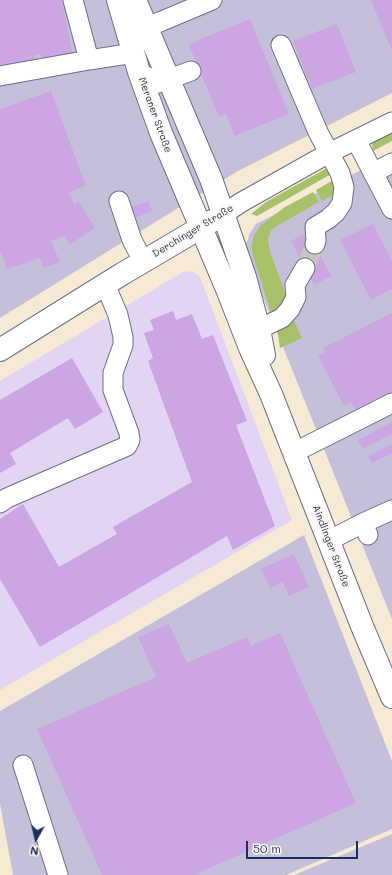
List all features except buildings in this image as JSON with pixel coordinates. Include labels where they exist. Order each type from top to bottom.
[{"type":"main road","name":"Meraner Straße","points":[[118,0],[168,79],[209,174],[224,214]]},
{"type":"main road","name":"Meraner Straße","points":[[135,0],[137,63],[160,133],[201,227]]},
{"type":"main road","name":"Derchinger Straße","points":[[0,350],[143,261],[224,214]]},
{"type":"main road","name":"Aindlinger Straße","points":[[224,214],[245,277],[259,329],[272,394]]},
{"type":"main road","name":"Aindlinger Straße","points":[[201,227],[250,348],[272,394],[328,541],[392,697]]},
{"type":"street","points":[[73,0],[89,60]]},
{"type":"street","points":[[136,27],[212,0]]},
{"type":"street","points":[[281,45],[318,132],[340,173],[344,187],[342,203],[336,212],[315,227],[315,244]]},
{"type":"street","points":[[0,76],[89,60],[137,63],[158,83],[191,71]]},
{"type":"street","name":"Derchinger Straße","points":[[224,214],[240,203],[329,153],[392,122]]},
{"type":"street","points":[[356,140],[392,209]]},
{"type":"street","points":[[373,173],[392,163]]},
{"type":"street","points":[[119,201],[132,240],[143,261]]},
{"type":"street","points":[[259,329],[282,318],[290,309],[296,297],[294,285],[305,268]]},
{"type":"street","points":[[0,502],[127,446],[130,440],[129,432],[113,390],[113,373],[123,345],[123,337],[118,315],[106,284]]},
{"type":"street","points":[[294,452],[392,403]]},
{"type":"street","points":[[328,541],[366,529],[392,510]]},
{"type":"street","points":[[22,765],[58,875]]},
{"type":"shaded area","points":[[0,0],[392,0],[392,93],[238,171],[0,318]]},
{"type":"shaded area","points":[[392,154],[392,619],[243,247],[256,224]]},
{"type":"shaded area","points":[[192,271],[200,277],[292,520],[0,690],[0,381],[183,272]]},
{"type":"shaded area","points":[[304,535],[392,761],[392,829],[286,875],[13,875],[0,804],[0,711]]},
{"type":"shaded area","points":[[392,834],[392,875],[294,875]]},
{"type":"green space","points":[[392,132],[392,141],[373,151],[372,145],[374,141]]},
{"type":"green space","points":[[327,168],[333,173],[257,216],[251,214],[266,202]]},
{"type":"green space","points":[[337,178],[335,194],[322,201],[316,190]]},
{"type":"green space","points":[[313,192],[319,202],[275,227],[271,231],[268,239],[270,252],[286,295],[282,308],[271,313],[251,247],[254,236],[260,226],[285,207]]},
{"type":"green space","points":[[294,321],[302,338],[280,348],[277,329]]},
{"type":"tunnel","points":[[305,268],[315,244]]}]
